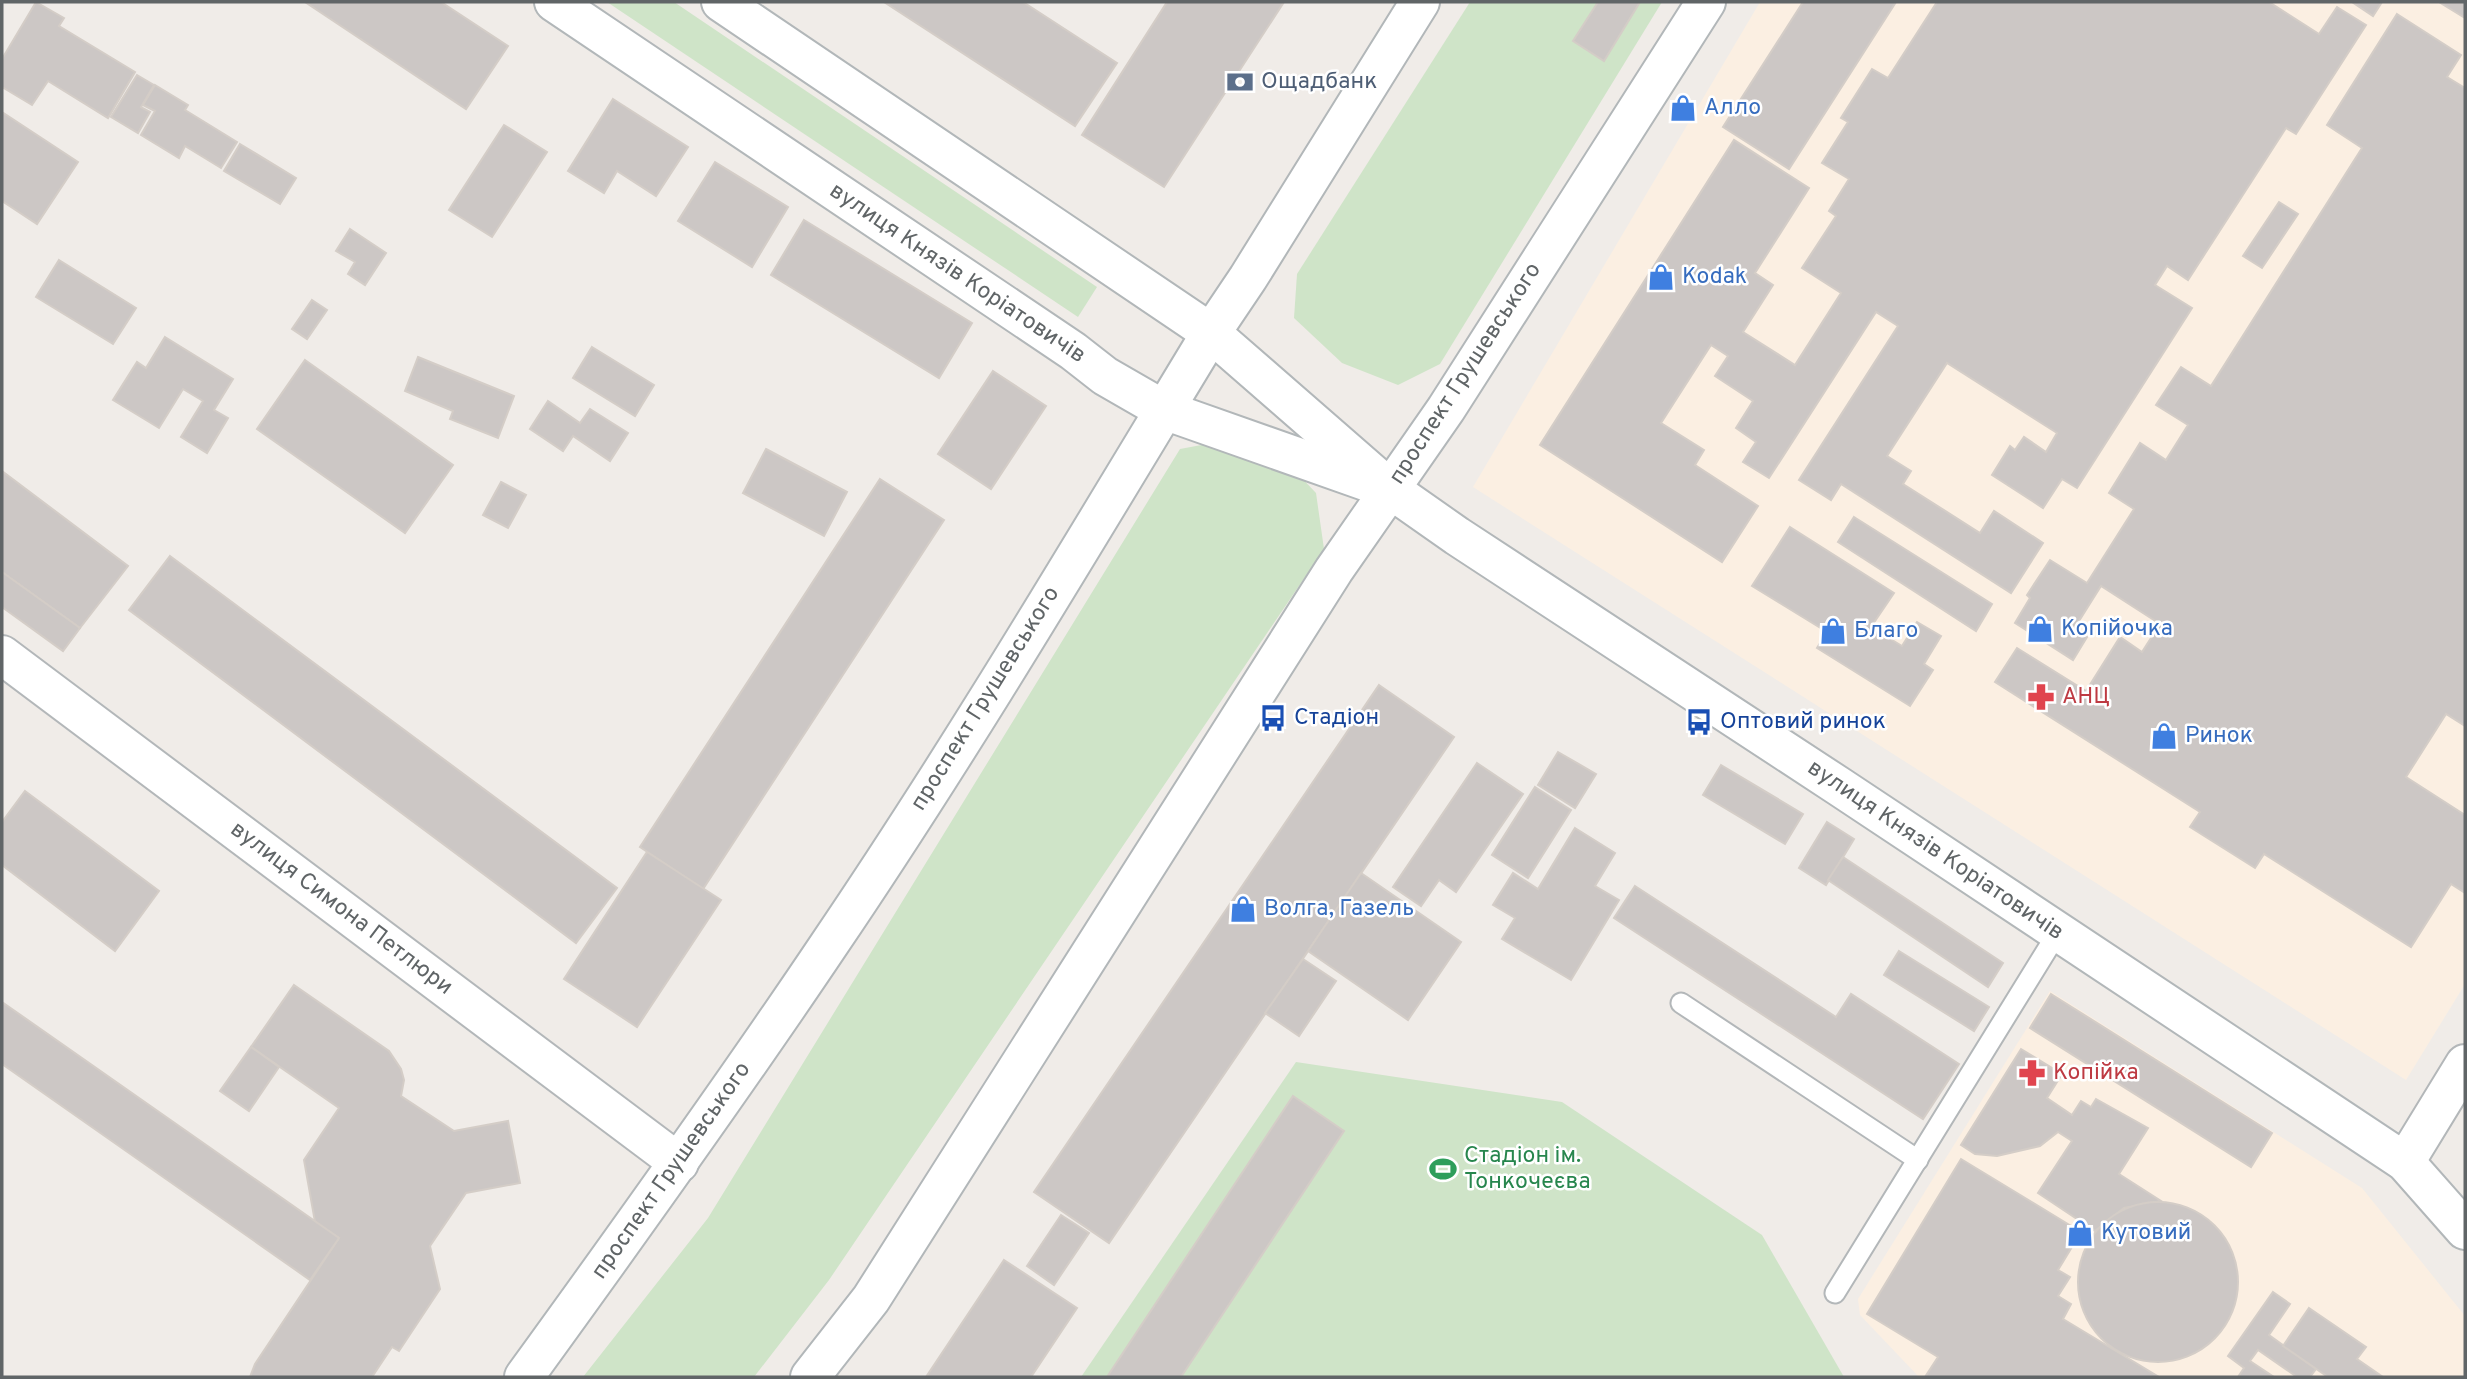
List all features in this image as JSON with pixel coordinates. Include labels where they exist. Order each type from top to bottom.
[{"type":"main road","name":"вулиця Князів Коріатовичів","points":[[554,2],[1073,351],[1105,376],[1164,410],[1390,489]]},
{"type":"main road","name":"вулиця Князів Коріатовичів","points":[[721,2],[1211,333],[1390,489],[1465,541],[2405,1162],[2465,1230]]},
{"type":"main road","name":"проспект Грушевського","points":[[524,1377],[679,1163],[829,945],[967,733],[1211,333],[1420,2]]},
{"type":"main road","name":"проспект Грушевського","points":[[810,1377],[871,1299],[1334,570],[1453,398],[1706,2]]},
{"type":"main road","name":"вулиця Симона Петлюри","points":[[2,655],[679,1163]]},
{"type":"main road","points":[[2405,1162],[2465,1063]]},
{"type":"lane","points":[[1835,1293],[2058,932]]},
{"type":"lane","points":[[1681,1003],[1918,1160]]},
{"type":"shaded area","name":"Ринок","points":[[1760,2],[2465,2],[2465,984],[2406,1080],[1473,487]]},
{"type":"shaded area","points":[[2050,991],[2362,1188],[2465,1316],[2465,1377],[1919,1377],[1860,1315],[1858,1299]]},
{"type":"green space","points":[[607,2],[674,2],[1097,287],[1078,317]]},
{"type":"green space","points":[[1470,2],[1662,2],[1440,364],[1398,385],[1342,363],[1294,318],[1297,274]]},
{"type":"green space","points":[[1228,440],[1279,454],[1316,493],[1324,549],[829,1280],[754,1377],[583,1377],[708,1218],[1180,449]]},
{"type":"green space","name":"Стадіон ім. Тонкочеєва","points":[[1296,1062],[1562,1102],[1762,1235],[1844,1377],[1081,1377]]},
{"type":"building","points":[[36,2],[64,18],[59,26],[135,72],[108,118],[48,81],[32,105],[2,87],[2,59]]},
{"type":"building","points":[[305,2],[441,2],[508,46],[466,109]]},
{"type":"building","points":[[884,2],[1023,2],[1117,63],[1075,126]]},
{"type":"building","points":[[1167,2],[1284,2],[1164,187],[1082,135]]},
{"type":"building","points":[[1598,2],[1640,2],[1604,61],[1573,41]]},
{"type":"building","points":[[1803,2],[1896,2],[1789,169],[1723,127]]},
{"type":"building","points":[[1937,2],[2269,2],[2319,34],[2337,7],[2366,25],[2296,134],[2286,128],[2188,280],[2167,266],[2155,285],[2192,308],[2077,488],[2062,479],[2043,508],[1992,475],[2010,446],[2015,450],[2024,437],[2046,452],[2057,433],[1947,363],[1887,456],[1911,471],[1903,484],[1980,533],[1994,511],[2043,543],[2011,593],[1841,484],[1831,500],[1799,480],[1898,326],[1876,312],[1769,478],[1743,462],[1756,442],[1736,428],[1753,401],[1715,376],[1728,356],[1711,345],[1661,423],[1704,450],[1695,465],[1758,506],[1722,562],[1540,445],[1734,140],[1809,188],[1755,273],[1773,285],[1743,332],[1795,365],[1841,293],[1802,268],[1836,216],[1829,211],[1849,179],[1822,163],[1848,122],[1841,118],[1872,69],[1888,78]]},
{"type":"building","points":[[2352,2],[2382,2],[2373,16]]},
{"type":"building","points":[[2439,2],[2465,2],[2465,18]]},
{"type":"building","points":[[2397,14],[2461,55],[2447,77],[2465,88],[2465,726],[2446,714],[2406,777],[2465,815],[2465,893],[2451,884],[2411,947],[2264,854],[2255,868],[2190,827],[2200,812],[1995,682],[2017,648],[2086,691],[2120,637],[2142,652],[2160,624],[2101,586],[2074,629],[2087,637],[2073,660],[2015,623],[2030,598],[2027,595],[2050,560],[2087,583],[2134,509],[2109,493],[2140,443],[2166,460],[2188,425],[2156,405],[2181,367],[2211,386],[2362,148],[2327,125]]},
{"type":"building","points":[[137,75],[154,85],[141,107],[150,112],[138,133],[111,117]]},
{"type":"building","points":[[155,85],[188,105],[185,110],[237,142],[221,168],[185,146],[179,158],[141,135],[155,111],[143,105]]},
{"type":"building","points":[[613,99],[688,147],[656,196],[617,171],[604,193],[568,171]]},
{"type":"building","points":[[2,112],[78,162],[37,224],[2,201]]},
{"type":"building","points":[[504,125],[547,152],[492,237],[449,210]]},
{"type":"building","points":[[240,144],[296,178],[280,204],[224,171]]},
{"type":"building","points":[[715,162],[788,207],[752,267],[678,221]]},
{"type":"building","points":[[2279,202],[2298,214],[2262,268],[2243,256]]},
{"type":"building","points":[[804,220],[972,323],[939,378],[771,275]]},
{"type":"building","points":[[350,229],[386,253],[365,285],[348,274],[355,262],[336,251]]},
{"type":"building","points":[[59,260],[136,308],[113,344],[36,297]]},
{"type":"building","points":[[312,300],[327,310],[307,339],[292,329]]},
{"type":"building","points":[[165,337],[233,379],[214,410],[228,418],[207,453],[181,437],[203,401],[183,389],[159,428],[113,400],[137,362],[146,368]]},
{"type":"building","points":[[592,347],[654,385],[635,416],[573,378]]},
{"type":"building","points":[[418,357],[514,396],[498,438],[450,419],[453,411],[405,391]]},
{"type":"building","points":[[305,360],[453,465],[405,533],[257,429]]},
{"type":"building","points":[[993,371],[1046,406],[991,489],[938,454]]},
{"type":"building","points":[[548,401],[580,423],[590,409],[628,433],[610,461],[573,436],[563,451],[530,429]]},
{"type":"building","points":[[766,449],[847,492],[824,536],[743,493]]},
{"type":"building","points":[[2,471],[128,566],[80,628],[2,572]]},
{"type":"building","points":[[880,479],[944,520],[703,889],[640,847]]},
{"type":"building","points":[[501,482],[526,495],[508,528],[483,515]]},
{"type":"building","points":[[1854,517],[1992,604],[1976,631],[1838,542]]},
{"type":"building","points":[[1790,527],[1894,593],[1871,627],[1902,646],[1917,622],[1941,636],[1924,664],[1933,670],[1910,706],[1817,648],[1827,632],[1752,586]]},
{"type":"building","points":[[170,556],[617,888],[576,943],[129,610]]},
{"type":"building","points":[[2,572],[80,628],[63,651],[2,607]]},
{"type":"building","points":[[1379,685],[1454,737],[1109,1243],[1034,1192]]},
{"type":"building","points":[[1558,752],[1596,774],[1575,808],[1538,785]]},
{"type":"building","points":[[1477,763],[1523,794],[1456,892],[1439,880],[1421,906],[1393,887]]},
{"type":"building","points":[[1721,765],[1803,814],[1785,844],[1703,795]]},
{"type":"building","points":[[1535,787],[1571,810],[1528,878],[1492,855]]},
{"type":"building","points":[[25,791],[159,891],[115,951],[2,865],[2,822]]},
{"type":"building","points":[[1827,822],[1854,839],[1826,885],[1799,868]]},
{"type":"building","points":[[1575,828],[1615,853],[1595,886],[1619,900],[1571,980],[1502,939],[1515,918],[1493,905],[1513,873],[1538,889]]},
{"type":"building","points":[[647,852],[721,900],[637,1027],[564,979]]},
{"type":"building","points":[[1843,857],[2003,963],[1988,987],[1828,880]]},
{"type":"building","points":[[1361,873],[1461,942],[1408,1020],[1308,951]]},
{"type":"building","points":[[1635,886],[1836,1017],[1851,994],[1959,1064],[1923,1119],[1614,918]]},
{"type":"building","points":[[1899,951],[1989,1007],[1974,1031],[1884,975]]},
{"type":"building","points":[[1303,959],[1336,981],[1299,1036],[1265,1013]]},
{"type":"building","points":[[294,985],[389,1051],[401,1069],[404,1080],[401,1096],[454,1131],[508,1121],[520,1183],[466,1193],[430,1246],[440,1289],[399,1351],[392,1347],[372,1377],[250,1377],[255,1364],[339,1238],[315,1222],[304,1160],[339,1108],[251,1047]]},
{"type":"building","points":[[2051,994],[2272,1133],[2251,1167],[2030,1028]]},
{"type":"building","points":[[2,1002],[339,1238],[310,1280],[2,1064]]},
{"type":"building","points":[[251,1047],[279,1067],[249,1111],[220,1091]]},
{"type":"building","points":[[2021,1049],[2062,1074],[2047,1098],[2072,1115],[2081,1101],[2091,1107],[2096,1099],[2148,1128],[2119,1174],[2161,1201],[2124,1208],[2095,1231],[2038,1193],[2072,1141],[2058,1132],[2040,1146],[1997,1156],[1975,1154],[1961,1145]]},
{"type":"building","points":[[1293,1096],[1344,1131],[1181,1377],[1107,1377]]},
{"type":"building","points":[[1961,1159],[2081,1232],[2058,1270],[2070,1277],[2058,1296],[2071,1304],[2063,1319],[2159,1377],[1925,1377],[1938,1357],[1867,1314]]},
{"type":"building","points":[[2158,1202],[2188,1208],[2214,1226],[2232,1252],[2238,1282],[2232,1312],[2214,1338],[2188,1356],[2158,1362],[2128,1356],[2102,1338],[2084,1312],[2078,1282],[2084,1252],[2102,1226],[2128,1208]]},
{"type":"building","points":[[1061,1215],[1089,1233],[1054,1285],[1027,1266]]},
{"type":"building","points":[[1004,1260],[1077,1308],[1031,1377],[926,1377]]},
{"type":"building","points":[[2273,1292],[2290,1304],[2269,1335],[2316,1369],[2310,1377],[2297,1377],[2258,1350],[2250,1361],[2274,1377],[2238,1377],[2244,1368],[2228,1356]]},
{"type":"building","points":[[2309,1308],[2366,1347],[2357,1359],[2383,1377],[2328,1377],[2283,1346]]},
{"type":"place","name":"Ощадбанк","points":[[1240,82]]},
{"type":"place","name":"Алло","points":[[1683,108]]},
{"type":"place","name":"Kodak","points":[[1661,277]]},
{"type":"place","name":"Копійочка","points":[[2040,629]]},
{"type":"place","name":"Благо","points":[[1833,631]]},
{"type":"place","name":"АНЦ","points":[[2041,697]]},
{"type":"place","name":"Стадіон","points":[[1273,718]]},
{"type":"place","name":"Оптовий ринок","points":[[1699,722]]},
{"type":"place","name":"Ринок","points":[[2164,736]]},
{"type":"place","name":"Волга, Газель","points":[[1243,909]]},
{"type":"place","name":"Копійка","points":[[2032,1073]]},
{"type":"place","name":"Стадіон ім. Тонкочеєва","points":[[1443,1169]]},
{"type":"place","name":"Кутовий","points":[[2080,1233]]}]
